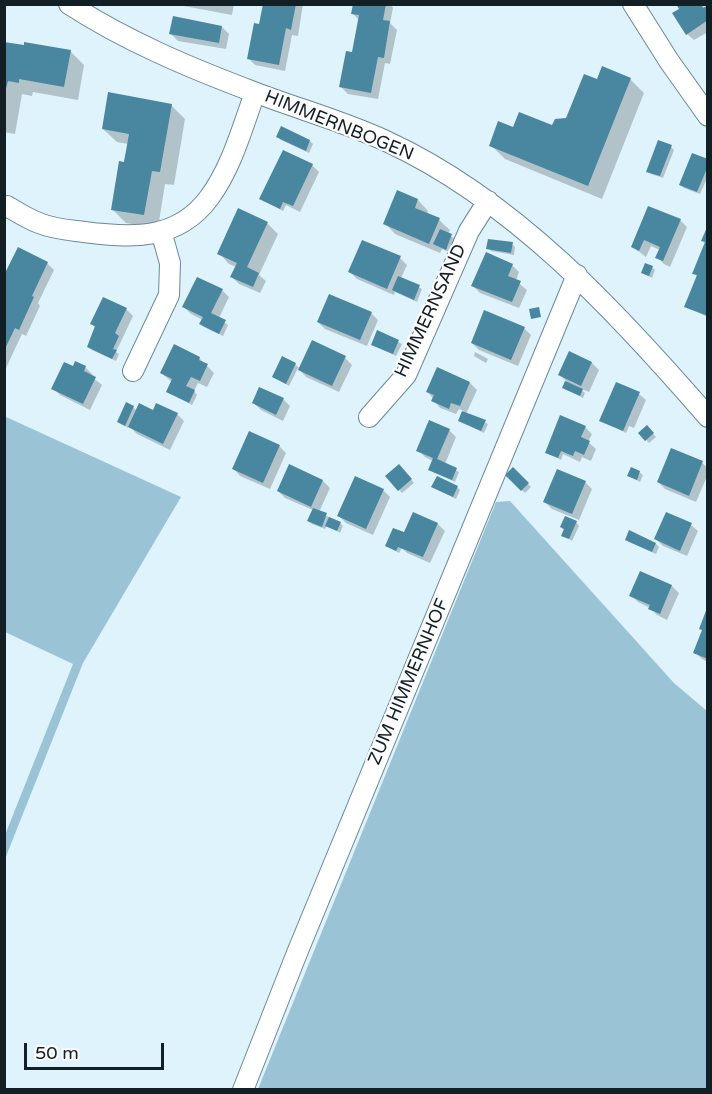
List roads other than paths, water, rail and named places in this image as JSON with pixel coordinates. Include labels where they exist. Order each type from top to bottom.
[{"type":"street","name":"HIMMERNBOGEN","points":[[69,4],[151,50],[255,93],[318,114],[385,141],[435,166],[488,201],[577,275],[708,417]]},
{"type":"street","points":[[633,4],[669,61],[708,116]]},
{"type":"street","points":[[7,206],[40,224],[58,229],[137,237],[179,224],[209,198],[225,171],[255,93]]},
{"type":"street","name":"HIMMERNSAND","points":[[369,417],[406,375],[469,231],[488,201]]},
{"type":"street","points":[[133,371],[169,295],[170,263],[161,231]]},
{"type":"street","name":"ZUM HIMMERNHOF","points":[[243,1089],[577,275]]}]
